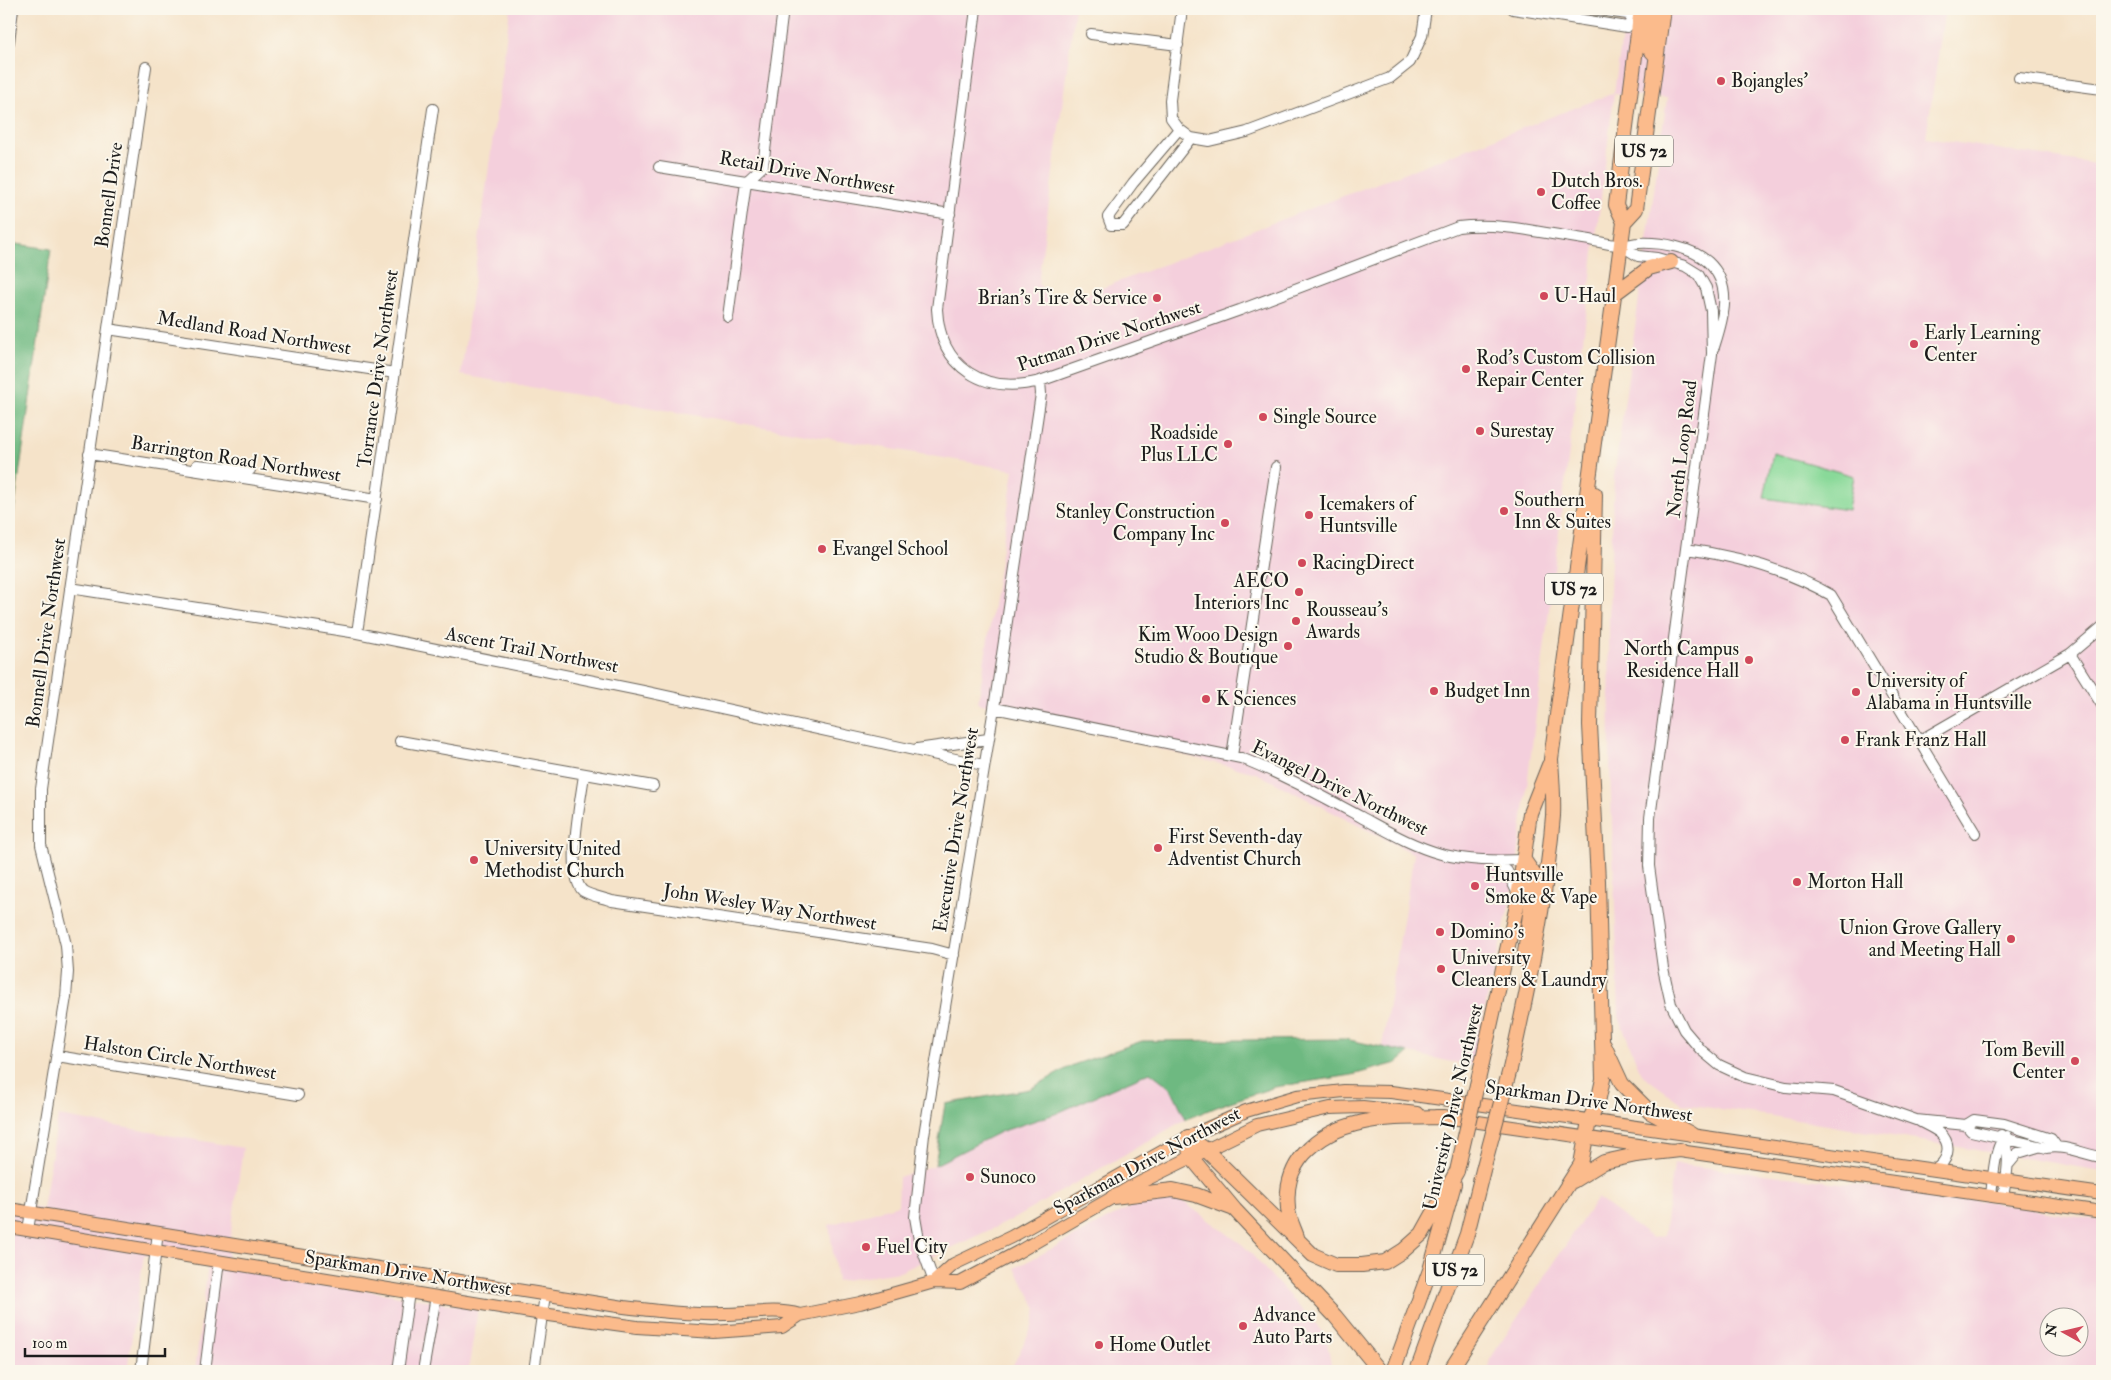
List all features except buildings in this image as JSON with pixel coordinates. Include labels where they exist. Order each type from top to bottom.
[{"type":"highway","points":[[1652,9],[1653,18],[1662,15]]},
{"type":"highway","name":"University Drive Northwest","points":[[1417,1371],[1467,1234],[1510,1068],[1527,990],[1553,815],[1551,759],[1620,245],[1624,222],[1636,209],[1662,15]]},
{"type":"highway","points":[[1638,17],[1647,26],[1647,46],[1656,56]]},
{"type":"highway","name":"University Drive Northwest","points":[[1624,222],[1616,205],[1638,17]]},
{"type":"highway","points":[[1614,294],[1649,268],[1671,262]]},
{"type":"highway","points":[[1450,1371],[1581,1164],[1589,1121],[1598,1102],[1603,1079],[1598,881],[1590,700],[1593,544],[1599,407]]},
{"type":"highway","name":"University Drive Northwest","points":[[1393,1371],[1430,1270],[1451,1202],[1519,898],[1530,813],[1551,759]]},
{"type":"highway","name":"US 72","points":[[1524,860],[1535,876],[1523,964],[1523,975],[1527,990]]},
{"type":"highway","points":[[1602,1040],[1622,1084],[1650,1112],[1690,1134]]},
{"type":"highway","points":[[1297,1238],[1288,1210],[1287,1183],[1298,1160],[1314,1143],[1333,1131],[1358,1123],[1389,1118],[1445,1117]]},
{"type":"highway","points":[[1188,1137],[1205,1149],[1314,1255],[1336,1265],[1385,1262],[1404,1250],[1422,1234],[1457,1170]]},
{"type":"highway","points":[[1188,1137],[1190,1156],[1235,1210],[1335,1316],[1380,1371]]},
{"type":"highway","points":[[1570,1182],[1604,1162],[1636,1154],[1680,1150]]},
{"type":"highway","points":[[1113,1197],[1173,1190],[1196,1195],[1235,1210]]},
{"type":"main road","name":"Sparkman Drive Northwest","points":[[934,1282],[954,1264],[1011,1237],[1188,1137],[1246,1111],[1289,1098],[1344,1091],[1391,1092],[2102,1194]]},
{"type":"main road","name":"Sparkman Drive Northwest","points":[[9,1227],[542,1314],[637,1327],[714,1332],[782,1327],[800,1315],[869,1300],[934,1282],[960,1283],[1113,1197],[1190,1156],[1256,1125],[1330,1108],[1363,1107],[1680,1150],[2102,1212]]},
{"type":"main road","name":"Sparkman Drive Northwest","points":[[9,1209],[545,1294],[677,1313],[725,1314],[783,1311],[800,1315]]},
{"type":"street","points":[[9,42],[13,9]]},
{"type":"street","points":[[728,317],[746,182],[763,166],[783,9]]},
{"type":"street","name":"Putman Drive Northwest","points":[[976,9],[938,309],[941,335],[954,357],[973,375],[992,384],[1008,386],[1040,381],[1240,310],[1458,227],[1480,224],[1546,232],[1620,245]]},
{"type":"street","points":[[1182,9],[1170,100],[1171,118],[1179,129],[1191,138],[1209,142],[1246,132],[1390,78],[1410,62],[1422,36],[1426,9]]},
{"type":"street","points":[[1513,9],[1627,27],[1638,17]]},
{"type":"street","points":[[1592,9],[1638,17]]},
{"type":"street","points":[[1091,34],[1178,45]]},
{"type":"street","name":"Bonnell Drive","points":[[108,328],[146,67]]},
{"type":"street","points":[[2018,78],[2102,89]]},
{"type":"street","name":"Torrance Drive Northwest","points":[[357,633],[433,109]]},
{"type":"street","points":[[1179,129],[1133,183],[1108,217],[1111,225],[1123,225],[1191,138]]},
{"type":"street","name":"Retail Drive Northwest","points":[[659,167],[950,214]]},
{"type":"street","name":"North Loop Road","points":[[1620,245],[1641,243],[1668,246],[1691,251],[1708,262],[1720,278],[1725,298],[1724,317],[1712,354]]},
{"type":"street","name":"North Loop Road","points":[[1620,245],[1638,256],[1657,258],[1686,266],[1698,274],[1706,288],[1711,311],[1712,354],[1650,818],[1649,866],[1663,968],[1671,1004],[1684,1030],[1701,1050],[1719,1065],[1745,1077],[1786,1087],[1834,1092],[1916,1120]]},
{"type":"street","name":"Medland Road Northwest","points":[[108,328],[395,373]]},
{"type":"street","name":"Bonnell Drive Northwest","points":[[28,1230],[66,997],[68,959],[65,936],[40,845],[39,810],[108,328]]},
{"type":"street","name":"Executive Drive Northwest","points":[[934,1282],[920,1240],[915,1217],[924,1135],[983,765],[994,708],[1040,403],[1040,381]]},
{"type":"street","points":[[90,454],[250,470]]},
{"type":"street","name":"Barrington Road Northwest","points":[[90,454],[377,499]]},
{"type":"street","points":[[1232,756],[1276,467]]},
{"type":"street","points":[[1686,549],[1720,554],[1798,578],[1831,595],[1975,834]]},
{"type":"street","name":"Ascent Trail Northwest","points":[[70,588],[357,633],[643,690],[983,765]]},
{"type":"street","points":[[1919,741],[2070,654],[2102,627]]},
{"type":"street","points":[[2070,654],[2102,705]]},
{"type":"street","name":"Evangel Drive Northwest","points":[[994,708],[1232,756],[1267,768],[1398,837],[1429,850],[1461,859],[1524,860]]},
{"type":"street","points":[[911,750],[988,740]]},
{"type":"street","points":[[400,741],[654,786]]},
{"type":"street","name":"John Wesley Way Northwest","points":[[584,775],[575,836],[575,877],[583,890],[612,901],[932,949],[954,954]]},
{"type":"street","points":[[1494,861],[1507,870],[1514,882],[1519,898]]},
{"type":"street","name":"Halston Circle Northwest","points":[[57,1056],[298,1095]]},
{"type":"street","points":[[1916,1120],[1966,1124],[1974,1120],[1992,1122],[2024,1129],[2051,1139],[2056,1146]]},
{"type":"street","points":[[1916,1120],[1939,1132],[1947,1144],[1947,1156],[1940,1166],[1934,1170]]},
{"type":"street","points":[[1992,1122],[2003,1138],[2008,1165]]},
{"type":"street","points":[[1966,1124],[1971,1131],[2040,1147],[2056,1146],[2102,1158]]},
{"type":"street","points":[[1997,1196],[2000,1179],[1998,1146],[2003,1138],[2024,1129]]},
{"type":"street","points":[[2000,1179],[2018,1153],[2040,1147]]},
{"type":"street","points":[[141,1371],[158,1232]]},
{"type":"street","points":[[206,1371],[219,1261]]},
{"type":"street","points":[[398,1371],[409,1292]]},
{"type":"street","points":[[534,1371],[545,1294]]},
{"type":"street","points":[[423,1371],[436,1296]]},
{"type":"shaded area","points":[[510,9],[1075,9],[1038,284],[1060,304],[1614,93],[1626,9],[1945,9],[1926,138],[2102,165],[2102,1171],[1772,1116],[1682,1104],[1641,1074],[1619,1017],[1610,768],[1609,616],[1614,477],[1667,98],[1614,94],[1515,881],[1471,1066],[1382,1047],[1414,854],[1256,773],[978,703],[1014,470],[461,375]]},
{"type":"shaded area","points":[[1150,1072],[1171,1088],[1186,1119],[1015,1218],[900,1272],[837,1281],[829,1225],[898,1205],[899,1177],[935,1165],[1000,1132],[1055,1114]]},
{"type":"shaded area","points":[[58,1116],[243,1148],[226,1267],[478,1309],[468,1371],[195,1371],[208,1264],[144,1255],[127,1371],[9,1371],[9,1204],[43,1209]]},
{"type":"shaded area","points":[[1674,1164],[1939,1194],[2102,1221],[2102,1371],[1489,1371],[1490,1359],[1597,1198],[1652,1238],[1664,1236]]},
{"type":"shaded area","points":[[1181,1200],[1244,1246],[1326,1336],[1332,1371],[1010,1371],[1032,1327],[1037,1308],[1015,1268],[1142,1201]]},
{"type":"green space","points":[[9,243],[51,249],[9,546]]},
{"type":"green space","points":[[1773,453],[1854,476],[1848,510],[1764,498]]},
{"type":"green space","points":[[1345,1039],[1409,1053],[1397,1063],[1352,1075],[1275,1087],[1186,1119],[1171,1088],[1150,1072],[1055,1114],[1000,1132],[935,1165],[945,1104],[1030,1089],[1073,1065],[1142,1041]]},
{"type":"place","name":"Bojangles'","points":[[1721,81]]},
{"type":"place","name":"Dutch Bros. Coffee","points":[[1541,192]]},
{"type":"place","name":"U-Haul","points":[[1544,296]]},
{"type":"place","name":"Brian's Tire & Service","points":[[1157,298]]},
{"type":"place","name":"Early Learning Center","points":[[1914,344]]},
{"type":"place","name":"Rod's Custom Collision Repair Center","points":[[1466,369]]},
{"type":"place","name":"Single Source","points":[[1263,417]]},
{"type":"place","name":"Surestay","points":[[1480,431]]},
{"type":"place","name":"Roadside Plus LLC","points":[[1228,444]]},
{"type":"place","name":"Southern Inn & Suites","points":[[1504,511]]},
{"type":"place","name":"Icemakers of Huntsville","points":[[1309,515]]},
{"type":"place","name":"Stanley Construction Company Inc","points":[[1225,523]]},
{"type":"place","name":"Evangel School","points":[[822,549]]},
{"type":"place","name":"RacingDirect","points":[[1302,563]]},
{"type":"place","name":"AECO Interiors Inc","points":[[1299,592]]},
{"type":"place","name":"Rousseau's Awards","points":[[1296,621]]},
{"type":"place","name":"Kim Wooo Design Studio & Boutique","points":[[1288,646]]},
{"type":"place","name":"North Campus Residence Hall","points":[[1749,660]]},
{"type":"place","name":"Budget Inn","points":[[1434,691]]},
{"type":"place","name":"University of Alabama in Huntsville","points":[[1856,692]]},
{"type":"place","name":"K Sciences","points":[[1206,699]]},
{"type":"place","name":"Frank Franz Hall","points":[[1845,740]]},
{"type":"place","name":"First Seventh-day Adventist Church","points":[[1158,848]]},
{"type":"place","name":"University United Methodist Church","points":[[474,860]]},
{"type":"place","name":"Morton Hall","points":[[1797,882]]},
{"type":"place","name":"Huntsville Smoke & Vape","points":[[1475,886]]},
{"type":"place","name":"Domino's","points":[[1440,932]]},
{"type":"place","name":"Union Grove Gallery and Meeting Hall","points":[[2011,939]]},
{"type":"place","name":"University Cleaners & Laundry","points":[[1441,969]]},
{"type":"place","name":"Tom Bevill Center","points":[[2075,1061]]},
{"type":"place","name":"Sunoco","points":[[970,1177]]},
{"type":"place","name":"Fuel City","points":[[866,1247]]},
{"type":"place","name":"Advance Auto Parts","points":[[1243,1326]]},
{"type":"place","name":"Home Outlet","points":[[1099,1345]]}]
